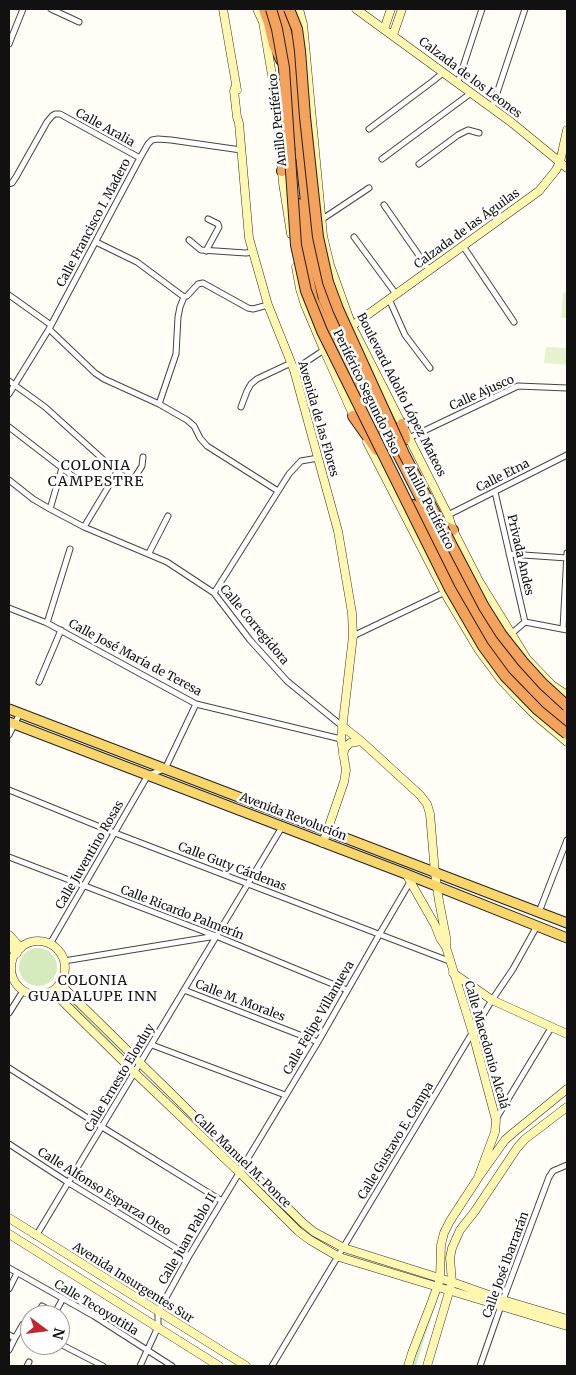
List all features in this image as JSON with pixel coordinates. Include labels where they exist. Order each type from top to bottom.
[{"type":"highway","points":[[264,9],[274,45],[284,68]]},
{"type":"highway","name":"Periférico Segundo Piso","points":[[271,9],[278,30],[284,68],[296,244],[306,291],[322,330],[450,589],[483,646],[505,676],[532,704],[567,734]]},
{"type":"highway","name":"Anillo Periférico","points":[[271,9],[282,44],[288,86],[302,250],[314,300],[405,489],[488,642],[511,673],[543,706],[558,709]]},
{"type":"highway","name":"Anillo Periférico","points":[[280,9],[289,43],[313,260],[324,298],[387,432],[463,582],[495,638],[518,666],[558,709],[567,716]]},
{"type":"highway","name":"Periférico Segundo Piso","points":[[291,9],[297,29],[300,51],[318,237],[328,282],[338,310],[404,454],[473,586],[523,662],[542,684],[558,709]]},
{"type":"highway","points":[[282,171],[294,154]]},
{"type":"highway","points":[[308,220],[323,236]]},
{"type":"highway","points":[[353,416],[405,489]]},
{"type":"highway","points":[[402,424],[449,530],[506,634]]},
{"type":"highway","points":[[432,520],[453,530]]},
{"type":"highway","points":[[528,708],[558,709],[552,685]]},
{"type":"highway","name":"Anillo Periférico","points":[[558,709],[567,726]]},
{"type":"main road","name":"Avenida de las Flores","points":[[223,9],[238,91],[249,238],[268,305],[292,366],[318,458],[338,532],[352,613],[353,636],[342,726]]},
{"type":"main road","points":[[257,9],[263,22],[275,93],[282,171],[304,305],[353,416],[447,597],[478,649],[501,680],[528,708],[567,742]]},
{"type":"main road","name":"Boulevard Adolfo López Mateos","points":[[299,9],[304,33],[321,220],[330,265],[352,326],[402,424]]},
{"type":"main road","name":"Calzada de los Leones","points":[[356,9],[458,82],[567,168]]},
{"type":"main road","points":[[384,29],[391,9]]},
{"type":"main road","points":[[393,36],[402,9]]},
{"type":"main road","name":"Calzada de las Águilas","points":[[352,326],[539,191],[560,162],[567,130]]},
{"type":"main road","name":"Boulevard Adolfo López Mateos","points":[[407,438],[448,515],[453,530],[506,634],[552,685],[567,695]]},
{"type":"main road","name":"Avenida Revolución","points":[[9,709],[567,923]]},
{"type":"main road","name":"Avenida Revolución","points":[[12,723],[323,843],[408,878],[437,886],[567,938]]},
{"type":"main road","points":[[323,843],[344,782],[346,770],[341,740],[342,726]]},
{"type":"main road","name":"Calle Macedonio Alcalá","points":[[342,726],[420,795],[427,804],[430,814],[437,886],[446,947]]},
{"type":"main road","points":[[341,740],[349,738],[352,733]]},
{"type":"main road","points":[[343,755],[345,748],[350,743],[361,741]]},
{"type":"main road","name":"Calle Macedonio Alcalá","points":[[408,878],[446,947],[473,1034],[496,1120],[495,1132],[478,1178]]},
{"type":"main road","points":[[424,904],[431,904],[439,900]]},
{"type":"main road","points":[[9,935],[19,950]]},
{"type":"main road","points":[[29,943],[50,944],[57,950],[64,961],[64,972],[60,984],[52,991],[40,995],[23,991],[14,980],[10,968],[19,950],[29,943]]},
{"type":"main road","points":[[9,946],[19,950]]},
{"type":"main road","points":[[453,973],[492,1000],[567,1034]]},
{"type":"main road","name":"Calle Manuel M. Ponce","points":[[60,984],[314,1232],[344,1248],[439,1282],[453,1289]]},
{"type":"main road","name":"Calle Manuel M. Ponce","points":[[52,991],[298,1231],[339,1257],[439,1282]]},
{"type":"main road","points":[[408,1366],[439,1282],[444,1233],[453,1216],[505,1140],[567,1089]]},
{"type":"main road","points":[[427,1366],[445,1305],[453,1289],[450,1258],[460,1230],[490,1190],[517,1148],[567,1108],[557,1097]]},
{"type":"main road","name":"Avenida Insurgentes Sur","points":[[9,1218],[246,1366]]},
{"type":"main road","name":"Avenida Insurgentes Sur","points":[[9,1234],[220,1366]]},
{"type":"main road","points":[[453,1289],[567,1319]]},
{"type":"main road","points":[[453,1289],[502,1303],[567,1326]]},
{"type":"street","points":[[9,44],[23,9]]},
{"type":"street","points":[[51,9],[79,22]]},
{"type":"street","points":[[458,82],[482,9]]},
{"type":"street","points":[[492,108],[525,9]]},
{"type":"street","points":[[369,129],[444,72]]},
{"type":"street","points":[[382,159],[471,93]]},
{"type":"street","name":"Calle Aralia","points":[[9,184],[16,177],[47,122],[55,114],[65,117],[140,158]]},
{"type":"street","points":[[419,164],[458,135],[468,130],[479,133]]},
{"type":"street","name":"Calle Francisco I. Madero","points":[[9,394],[50,327],[148,144],[152,140],[158,139],[242,150]]},
{"type":"street","points":[[321,220],[369,188]]},
{"type":"street","points":[[384,205],[429,270]]},
{"type":"street","points":[[206,251],[219,227],[218,224],[208,219]]},
{"type":"street","points":[[354,238],[393,297],[404,335],[430,368]]},
{"type":"street","points":[[189,240],[201,250],[206,251],[253,252]]},
{"type":"street","points":[[96,242],[137,262],[184,297]]},
{"type":"street","points":[[463,246],[514,322]]},
{"type":"street","points":[[159,404],[176,354],[180,307],[184,297],[188,296],[198,284],[203,283],[248,308],[254,309],[268,305]]},
{"type":"street","points":[[9,296],[50,327],[104,379],[159,404],[187,420],[194,426],[200,438],[208,446],[278,491]]},
{"type":"street","points":[[241,407],[246,391],[258,379],[292,366],[324,350]]},
{"type":"street","points":[[9,381],[45,407],[126,478],[131,479],[135,477],[142,466],[143,457]]},
{"type":"street","name":"Calle Ajusco","points":[[407,438],[518,386],[567,388]]},
{"type":"street","points":[[9,427],[79,482]]},
{"type":"street","name":"Calle Etna","points":[[448,515],[567,455]]},
{"type":"street","points":[[214,593],[290,474],[301,462],[318,458]]},
{"type":"street","points":[[50,509],[62,468]]},
{"type":"street","points":[[84,527],[117,472]]},
{"type":"street","name":"Calle Corregidora","points":[[9,480],[33,499],[50,509],[84,527],[167,562],[214,593],[250,640],[286,681],[342,726]]},
{"type":"street","name":"Privada Andes","points":[[495,492],[525,622]]},
{"type":"street","points":[[148,553],[168,516]]},
{"type":"street","points":[[47,623],[70,549]]},
{"type":"street","points":[[506,634],[525,622],[565,630],[567,553]]},
{"type":"street","points":[[509,554],[567,558]]},
{"type":"street","points":[[353,636],[441,594]]},
{"type":"street","name":"Calle José María de Teresa","points":[[9,608],[61,630],[196,704],[341,740]]},
{"type":"street","points":[[39,682],[61,630]]},
{"type":"street","points":[[148,776],[165,769],[196,704]]},
{"type":"street","points":[[9,734],[12,723],[20,713]]},
{"type":"street","name":"Calle Juventino Rosas","points":[[50,944],[148,776]]},
{"type":"street","name":"Calle Guty Cárdenas","points":[[9,790],[115,833],[450,961]]},
{"type":"street","name":"Calle Ernesto Elorduy","points":[[36,1236],[282,827]]},
{"type":"street","points":[[539,912],[567,840]]},
{"type":"street","name":"Calle Ricardo Palmerín","points":[[9,857],[216,936],[347,990]]},
{"type":"street","name":"Calle Felipe Villanueva","points":[[244,1163],[318,1042],[379,935],[408,878]]},
{"type":"street","name":"Calle Gustavo E. Campa","points":[[272,1366],[492,1000],[513,969],[537,926]]},
{"type":"street","points":[[64,961],[216,936]]},
{"type":"street","name":"Calle M. Morales","points":[[184,990],[318,1042]]},
{"type":"street","points":[[9,1013],[23,991]]},
{"type":"street","points":[[496,1120],[551,1028]]},
{"type":"street","points":[[152,1045],[285,1095]]},
{"type":"street","points":[[9,1068],[102,1128],[222,1201]]},
{"type":"street","name":"Calle Alfonso Esparza Oteo","points":[[9,1144],[189,1256]]},
{"type":"street","name":"Calle Juan Pablo II","points":[[158,1327],[158,1312],[244,1163]]},
{"type":"street","name":"Calle José Ibarrarán","points":[[480,1366],[549,1177],[553,1171],[567,1165]]},
{"type":"street","name":"Calle Tecoyotitla","points":[[9,1268],[94,1316],[172,1366]]},
{"type":"street","points":[[9,1289],[18,1273]]},
{"type":"street","points":[[60,1305],[63,1298]]},
{"type":"street","points":[[140,1366],[158,1327]]},
{"type":"street","points":[[9,1350],[20,1329]]},
{"type":"street","points":[[9,1334],[15,1338]]},
{"type":"street","points":[[70,1349],[103,1366]]},
{"type":"green space","points":[[563,293],[567,293],[567,318],[561,318]]},
{"type":"green space","points":[[546,347],[567,348],[567,365],[544,363]]},
{"type":"green space","points":[[38,948],[51,954],[57,967],[51,980],[38,986],[25,980],[19,967],[25,954]]},
{"type":"green space","points":[[61,991],[134,1064],[132,1068],[59,994]]},
{"type":"green space","points":[[346,1253],[427,1273],[426,1277],[345,1258]]},
{"type":"green space","points":[[439,1292],[416,1366],[413,1366],[415,1354]]},
{"type":"district","name":"COLONIA CAMPESTRE","points":[[96,474]]},
{"type":"district","name":"COLONIA GUADALUPE INN","points":[[93,990]]}]
